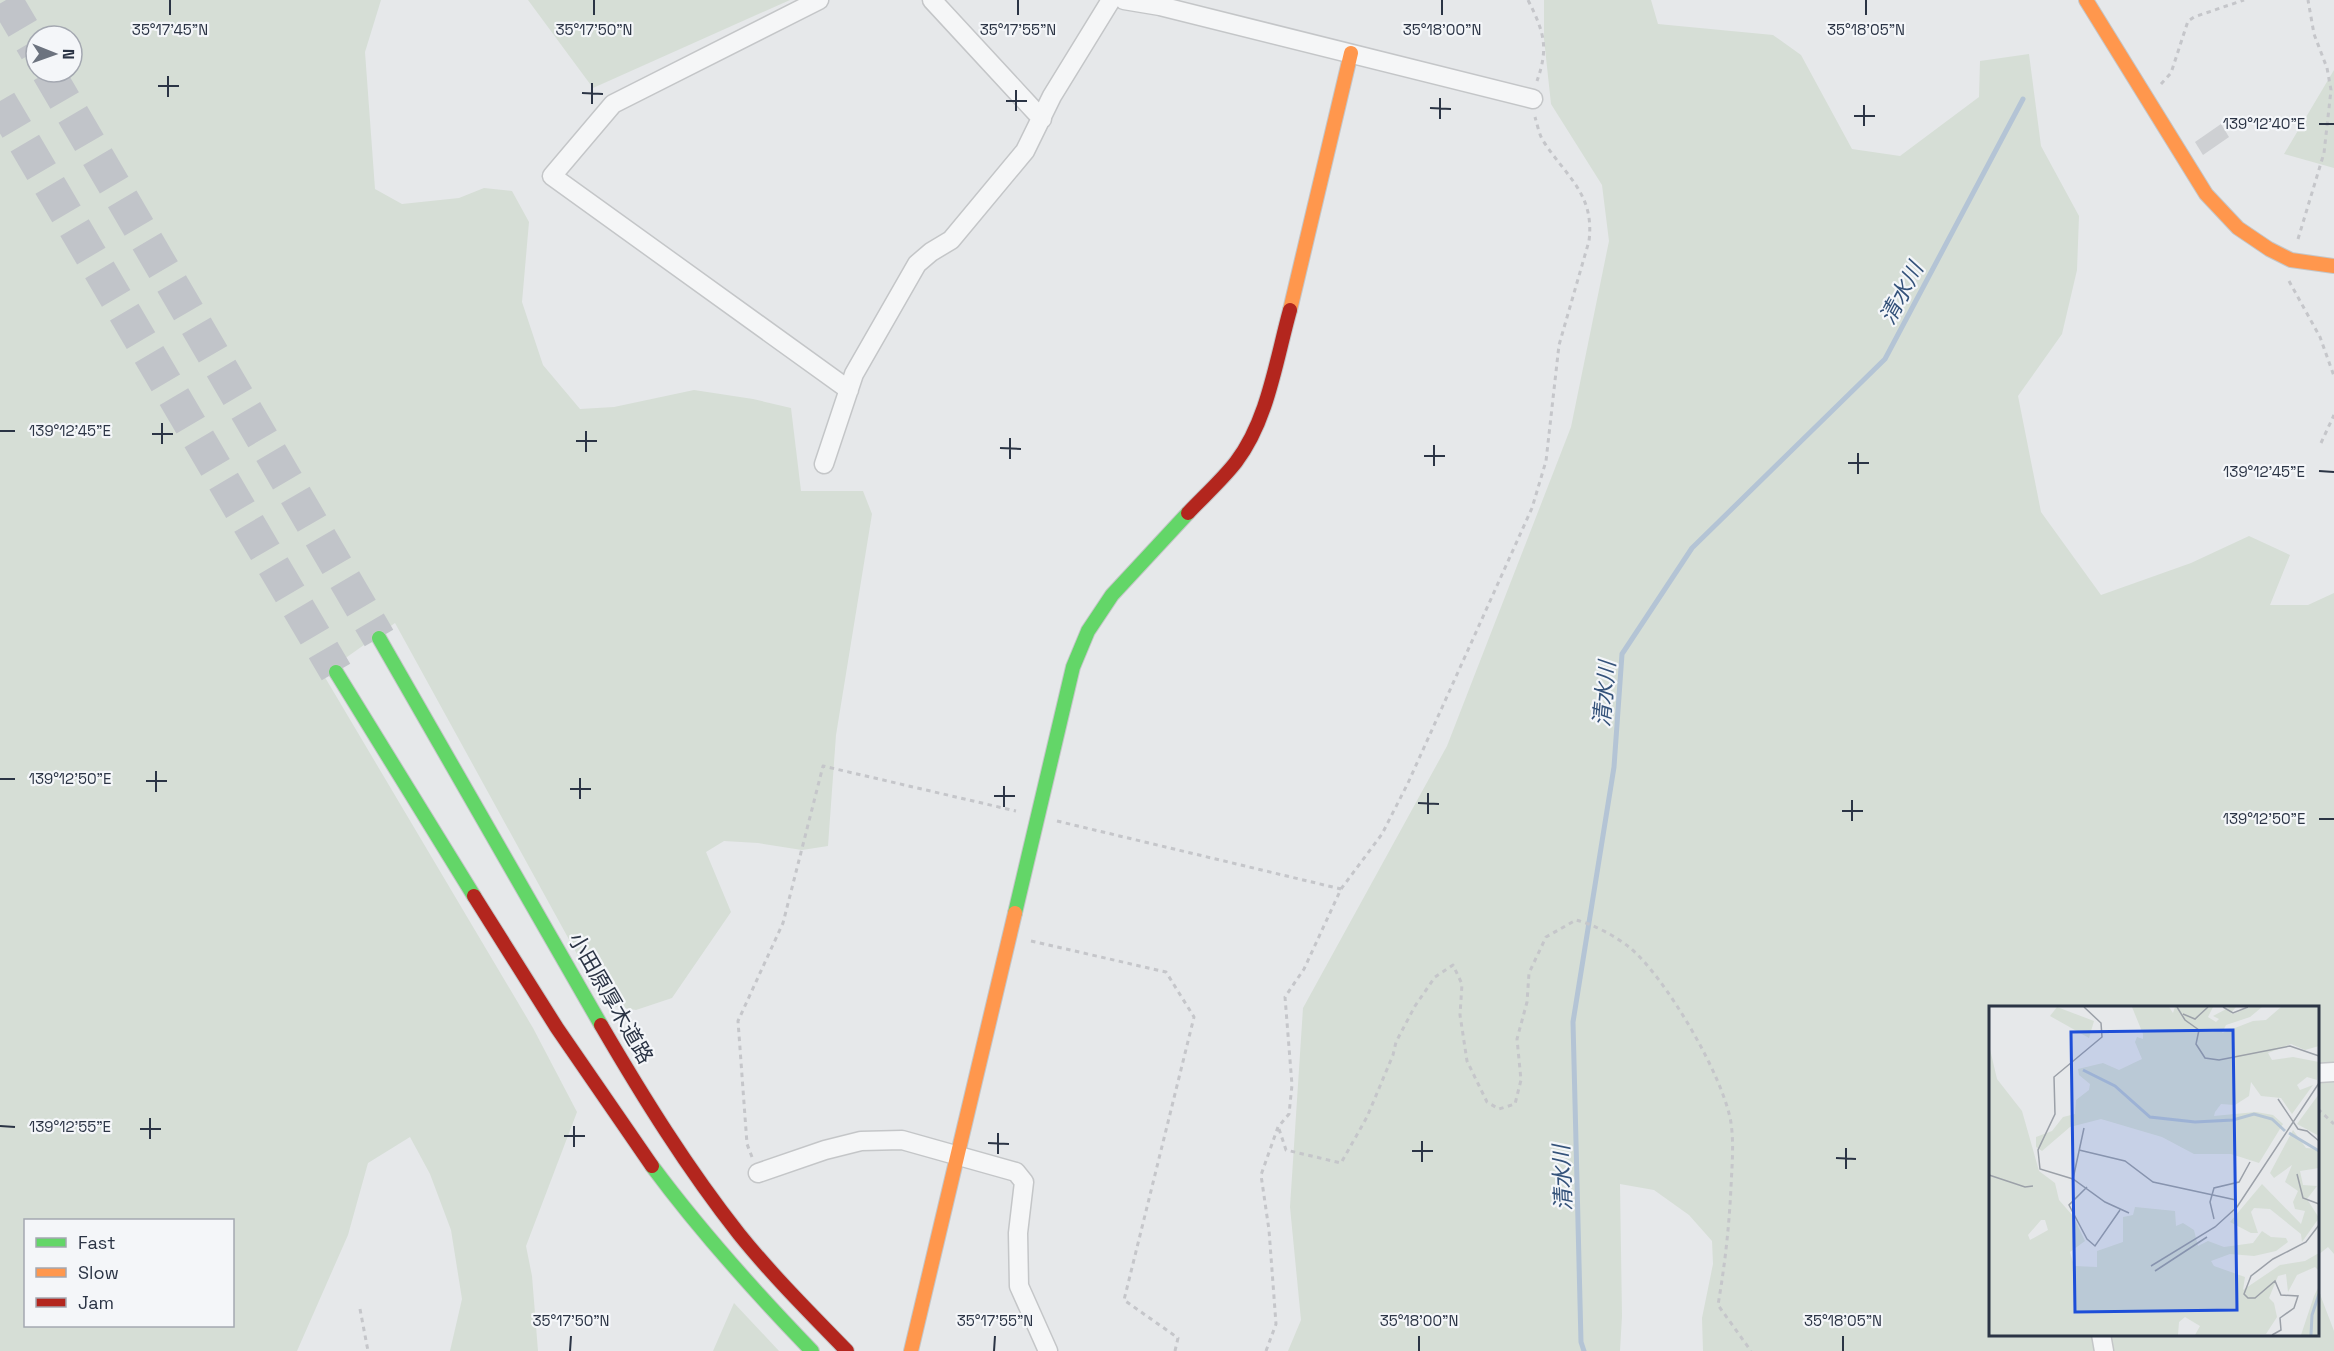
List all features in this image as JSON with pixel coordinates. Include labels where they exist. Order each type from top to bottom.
[{"type":"main road","points":[[2086,0],[2206,194],[2238,228],[2269,249],[2291,260],[2334,266]]},
{"type":"main road","points":[[911,1351],[1073,667],[1089,631],[1112,595],[1236,462],[1253,434],[1266,397],[1295,291],[1350,53]]},
{"type":"main road","name":"小田原厚木道路","points":[[379,638],[579,988],[647,1102],[739,1234],[789,1292],[847,1351]]},
{"type":"main road","points":[[336,672],[545,1012],[626,1131],[718,1252],[771,1311],[812,1351]]},
{"type":"street","points":[[819,0],[613,104],[552,176],[849,390]]},
{"type":"street","points":[[932,0],[1042,119]]},
{"type":"street","points":[[824,464],[854,374],[917,264],[951,240],[1025,151],[1052,96],[1110,0]]},
{"type":"street","points":[[1124,0],[1160,6],[1533,99]]},
{"type":"street","points":[[2319,1073],[2334,1072]]},
{"type":"street","points":[[758,1173],[825,1150],[861,1141],[902,1140],[1016,1172],[1024,1182],[1018,1233],[1019,1286],[1048,1351]]},
{"type":"street","points":[[2101,1336],[2104,1351]]},
{"type":"path","points":[[1266,1351],[1276,1324],[1269,1230],[1261,1175],[1278,1127],[1289,1114],[1292,1085],[1285,996],[1304,969],[1341,889],[1382,834],[1408,783],[1532,508],[1546,461],[1559,345],[1589,241],[1587,205],[1568,173],[1541,138],[1533,113],[1533,99],[1544,54],[1544,39],[1528,0]]},
{"type":"path","points":[[2145,98],[2171,73],[2188,21],[2244,0]]},
{"type":"path","points":[[2291,260],[2324,153],[2329,122],[2331,90],[2327,68],[2314,34],[2308,0]]},
{"type":"path","points":[[2286,278],[2320,337],[2334,376]]},
{"type":"path","points":[[2321,443],[2334,415]]},
{"type":"path","points":[[758,1173],[747,1144],[738,1021],[783,923],[823,766],[1341,889]]},
{"type":"path","points":[[1278,1127],[1286,1150],[1341,1163],[1367,1117],[1393,1056],[1396,1041],[1415,1006],[1435,977],[1453,965],[1462,984],[1460,1015],[1467,1060],[1487,1102],[1499,1109],[1515,1104],[1521,1080],[1517,1039],[1527,1002],[1529,973],[1546,937],[1576,920],[1587,922],[1629,947],[1667,988],[1707,1058],[1725,1100],[1733,1145],[1728,1245],[1718,1305],[1751,1351]]},
{"type":"path","points":[[1009,935],[1166,972],[1194,1017],[1124,1300],[1178,1338],[1175,1351]]},
{"type":"path","points":[[2319,1109],[2334,1124]]},
{"type":"path","points":[[360,1309],[368,1351]]},
{"type":"shaded area","points":[[0,0],[381,0],[365,52],[375,189],[402,204],[459,198],[484,188],[512,191],[529,222],[522,302],[543,365],[580,409],[614,407],[694,390],[753,399],[791,408],[801,491],[863,491],[872,514],[836,735],[828,846],[802,850],[758,843],[724,841],[706,852],[731,912],[672,998],[636,1010],[605,1005],[395,623],[323,674],[533,1028],[577,1112],[526,1246],[532,1276],[538,1351],[450,1351],[462,1299],[451,1230],[430,1174],[410,1137],[368,1163],[348,1235],[297,1351],[0,1351]]},
{"type":"shaded area","points":[[528,0],[790,0],[593,88]]},
{"type":"shaded area","points":[[1544,0],[1651,0],[1658,24],[1773,35],[1801,55],[1852,149],[1900,156],[1979,97],[1980,61],[2029,54],[2041,146],[2079,216],[2077,270],[2062,334],[2018,396],[2041,512],[2101,595],[2191,563],[2249,536],[2290,555],[2270,605],[2308,605],[2334,593],[2334,1254],[2328,1247],[2319,1254],[2319,1006],[1989,1006],[1989,1336],[2319,1336],[2319,1292],[2334,1331],[2334,1351],[1703,1351],[1702,1318],[1713,1264],[1712,1241],[1689,1215],[1654,1190],[1620,1184],[1622,1316],[1620,1351],[1288,1351],[1301,1320],[1290,1207],[1303,1008],[1447,746],[1571,427],[1609,241],[1602,185],[1551,104],[1544,39]]},
{"type":"shaded area","points":[[2334,70],[2334,168],[2284,154]]},
{"type":"shaded area","points":[[734,1303],[779,1351],[713,1351]]},
{"type":"building","points":[[2221,124],[2229,137],[2203,155],[2195,142]]},
{"type":"waterway","name":"清水川","points":[[1584,1351],[1581,1342],[1573,1022],[1614,767],[1622,654],[1692,548],[1885,359],[2023,99]]},
{"type":"tunnel","points":[[6,0],[24,31]]},
{"type":"tunnel","points":[[55,84],[379,638]]},
{"type":"tunnel","points":[[0,101],[336,672]]},
{"type":"traffic: fast","points":[[1015,913],[1073,667],[1088,631],[1112,595],[1188,513]]},
{"type":"traffic: fast","points":[[379,638],[601,1025]]},
{"type":"traffic: fast","points":[[336,672],[474,896]]},
{"type":"traffic: fast","points":[[652,1166],[729,1261],[812,1351]]},
{"type":"traffic: slow","points":[[2086,0],[2206,194],[2238,228],[2269,249],[2291,260],[2334,266]]},
{"type":"traffic: slow","points":[[1290,310],[1351,53]]},
{"type":"traffic: slow","points":[[911,1351],[1015,913]]},
{"type":"traffic: jam","points":[[1188,513],[1236,462],[1256,428],[1270,389],[1290,310]]},
{"type":"traffic: jam","points":[[474,896],[557,1028],[652,1166]]},
{"type":"traffic: jam","points":[[601,1025],[666,1132],[701,1184],[765,1264],[847,1351]]}]
